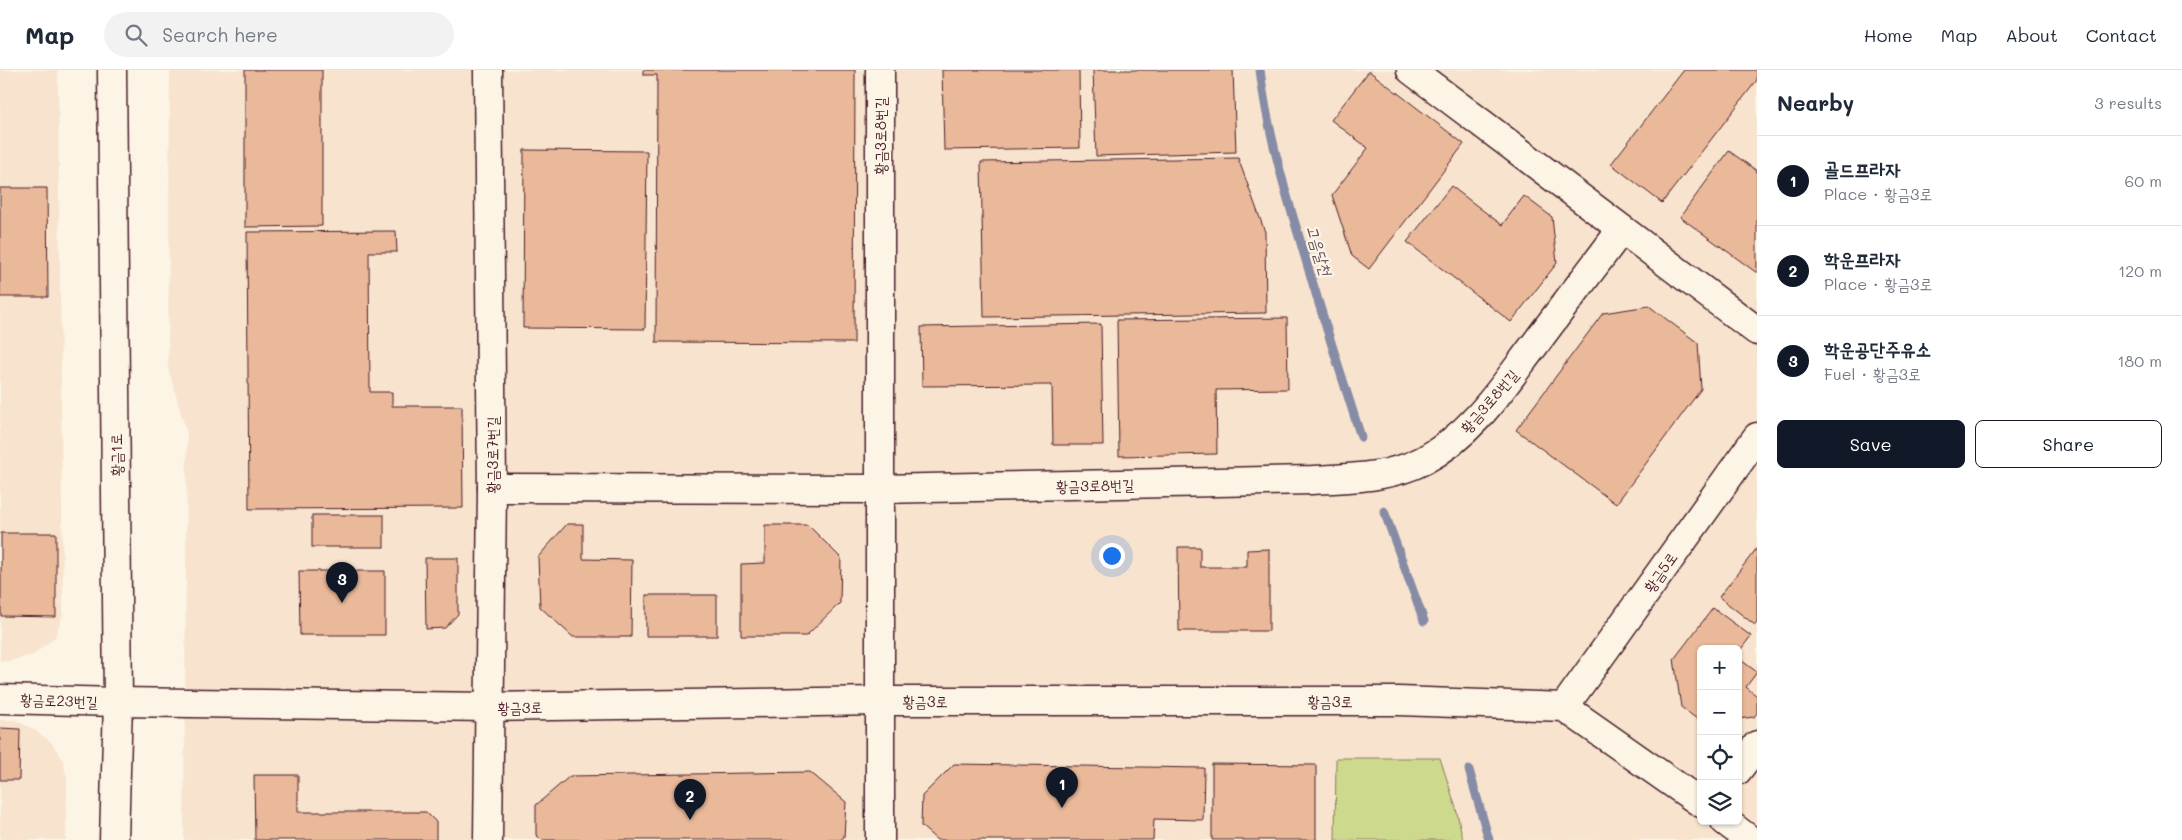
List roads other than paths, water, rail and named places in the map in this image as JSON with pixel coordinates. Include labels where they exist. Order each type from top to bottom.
[{"type":"street","name":"황금1로","points":[[112,70],[118,702],[114,840]]},
{"type":"street","name":"황금3로7번길","points":[[488,70],[492,488],[488,840]]},
{"type":"street","name":"황금3로8번길","points":[[880,70],[879,489],[1312,480],[1370,475],[1393,471],[1423,461],[1449,444],[1471,426],[1499,392],[1621,230]]},
{"type":"street","points":[[1411,70],[1757,331]]},
{"type":"street","name":"황금5로","points":[[1564,707],[1757,436]]},
{"type":"street","points":[[492,488],[879,489],[880,840]]},
{"type":"street","name":"황금로23번길","points":[[0,699],[118,702]]},
{"type":"street","name":"황금3로","points":[[118,702],[489,707],[880,701],[1399,701],[1564,707]]},
{"type":"street","points":[[1564,707],[1697,800]]},
{"type":"street","points":[[1742,765],[1757,745]]},
{"type":"street","points":[[1730,825],[1750,840]]},
{"type":"waterway","name":"고음달천","points":[[1260,70],[1271,135],[1282,177],[1361,437]]},
{"type":"waterway","name":"고음달천","points":[[1384,511],[1424,621]]},
{"type":"waterway","name":"고음달천","points":[[1469,770],[1489,840]]},
{"type":"place","name":"학운공단주유소","points":[[342,603]]},
{"type":"place","name":"골드프라자","points":[[1062,808]]},
{"type":"place","name":"학운프라자","points":[[690,820]]}]
